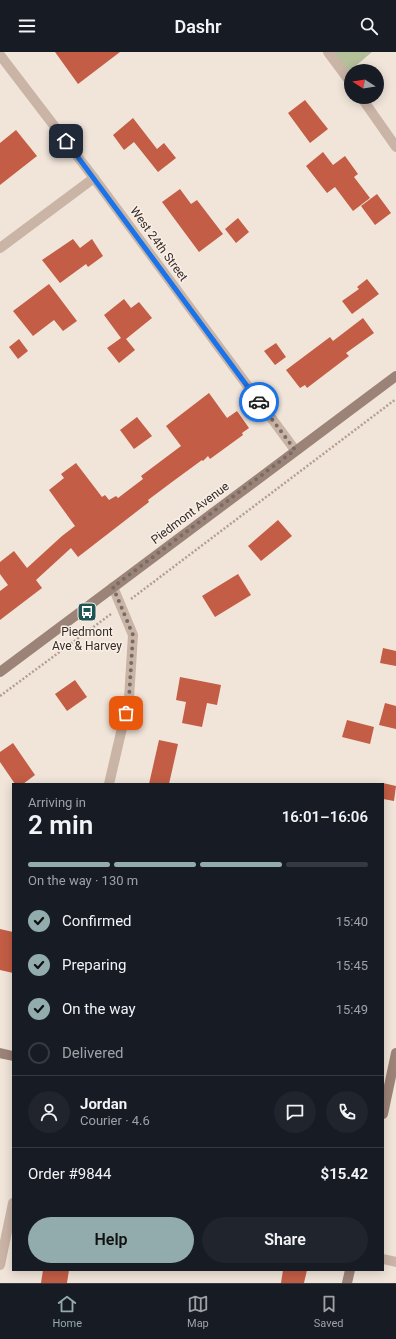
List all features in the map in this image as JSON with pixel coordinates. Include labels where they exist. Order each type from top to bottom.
[{"type":"main road","name":"Piedmont Avenue","points":[[0,672],[396,376]]},
{"type":"main road","points":[[0,1053],[12,1056]]},
{"type":"main road","points":[[384,1109],[396,1053]]},
{"type":"main road","points":[[348,1283],[350,1271]]},
{"type":"street","points":[[328,52],[344,74]]},
{"type":"street","name":"West 24th Street","points":[[0,55],[94,178],[295,450]]},
{"type":"street","points":[[366,104],[396,147]]},
{"type":"street","points":[[0,248],[94,178]]},
{"type":"street","points":[[109,783],[129,698],[133,635],[113,587]]},
{"type":"street","points":[[0,1265],[12,1208]]},
{"type":"street","points":[[384,1259],[396,1262]]},
{"type":"path","points":[[0,696],[396,400]]},
{"type":"green space","points":[[328,52],[372,52],[358,64],[344,64],[344,74]]},
{"type":"building","points":[[55,52],[120,52],[78,84]]},
{"type":"building","points":[[305,100],[328,129],[310,143],[288,113]]},
{"type":"building","points":[[133,118],[157,149],[164,143],[176,158],[158,172],[134,142],[124,150],[113,135]]},
{"type":"building","points":[[16,130],[37,156],[0,185],[0,143]]},
{"type":"building","points":[[323,152],[333,165],[345,156],[358,174],[354,177],[370,198],[353,211],[335,187],[327,193],[306,166]]},
{"type":"building","points":[[180,189],[191,204],[197,200],[223,234],[199,252],[162,202]]},
{"type":"building","points":[[377,194],[391,213],[375,225],[361,206]]},
{"type":"building","points":[[238,218],[249,232],[236,243],[225,229]]},
{"type":"building","points":[[73,239],[80,248],[92,239],[103,256],[88,267],[86,264],[60,283],[42,260]]},
{"type":"building","points":[[367,279],[379,294],[352,314],[342,301],[359,289],[357,287]]},
{"type":"building","points":[[49,284],[77,321],[63,331],[54,320],[33,336],[13,311]]},
{"type":"building","points":[[124,299],[131,308],[139,302],[152,318],[126,339],[135,350],[119,363],[107,348],[121,338],[104,315]]},
{"type":"building","points":[[363,318],[374,333],[346,353],[349,356],[307,388],[305,385],[300,388],[286,370],[330,337],[333,341]]},
{"type":"building","points":[[19,339],[28,351],[18,359],[9,347]]},
{"type":"building","points":[[276,343],[286,357],[275,365],[264,351]]},
{"type":"building","points":[[209,393],[227,418],[237,411],[249,428],[242,433],[243,435],[210,459],[208,456],[172,482],[148,500],[149,502],[78,557],[71,548],[36,580],[42,588],[0,620],[0,591],[8,585],[0,574],[0,562],[14,551],[27,568],[75,526],[49,490],[64,478],[61,474],[76,463],[102,497],[105,495],[109,500],[116,496],[118,498],[143,479],[141,476],[181,446],[166,426]]},
{"type":"building","points":[[137,417],[152,436],[134,449],[120,430]]},
{"type":"building","points":[[278,520],[292,536],[261,561],[248,546]]},
{"type":"building","points":[[238,574],[251,595],[215,617],[202,596]]},
{"type":"building","points":[[383,648],[396,651],[396,666],[380,663]]},
{"type":"building","points":[[180,677],[221,685],[217,705],[207,703],[202,727],[182,723],[186,702],[176,700]]},
{"type":"building","points":[[75,680],[87,697],[67,711],[55,694]]},
{"type":"building","points":[[385,703],[396,706],[396,729],[379,725]]},
{"type":"building","points":[[347,720],[374,727],[370,744],[342,737]]},
{"type":"building","points":[[159,740],[178,744],[169,783],[149,783]]},
{"type":"building","points":[[13,743],[35,775],[24,783],[14,783],[0,762],[0,752]]},
{"type":"building","points":[[384,783],[396,786],[394,801],[384,799]]},
{"type":"building","points":[[0,929],[12,932],[12,973],[0,970]]},
{"type":"building","points":[[43,1271],[69,1271],[67,1283],[41,1283]]},
{"type":"building","points":[[283,1271],[307,1271],[304,1283],[281,1283]]},
{"type":"way so far","points":[[126,713],[129,698],[133,635],[113,587],[295,450],[259,402]]},
{"type":"place","name":"Piedmont Ave & Harvey","points":[[87,612]]},
{"type":"route","points":[[66,141],[259,402]]}]
